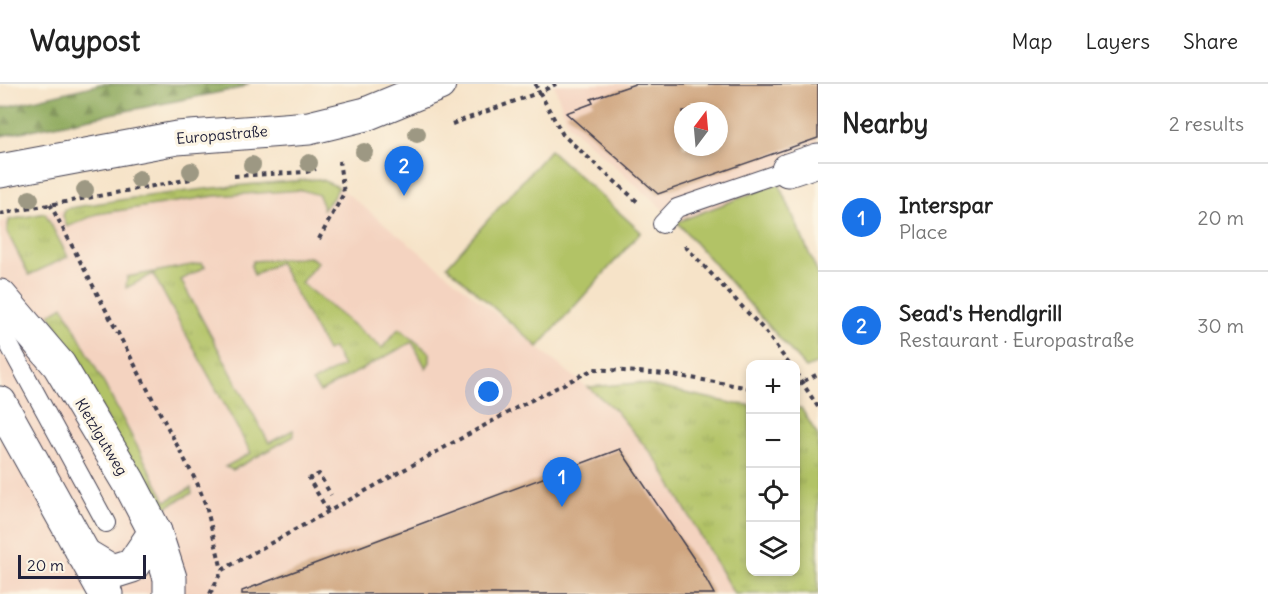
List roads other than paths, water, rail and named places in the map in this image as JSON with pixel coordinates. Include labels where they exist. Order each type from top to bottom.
[{"type":"street","name":"Europastraße","points":[[0,171],[177,138],[309,128],[366,114],[439,84]]},
{"type":"street","name":"Kletzlgutweg","points":[[0,296],[59,365],[129,482],[154,532],[170,578],[170,594]]},
{"type":"street","points":[[0,403],[106,594]]},
{"type":"street","points":[[83,554],[113,572],[132,566],[154,532]]},
{"type":"lane","points":[[662,224],[677,208],[803,165]]},
{"type":"lane","points":[[0,328],[106,523]]},
{"type":"place","name":"Sead's Hendlgrill","points":[[404,196]]},
{"type":"place","name":"Interspar","points":[[562,507]]}]
